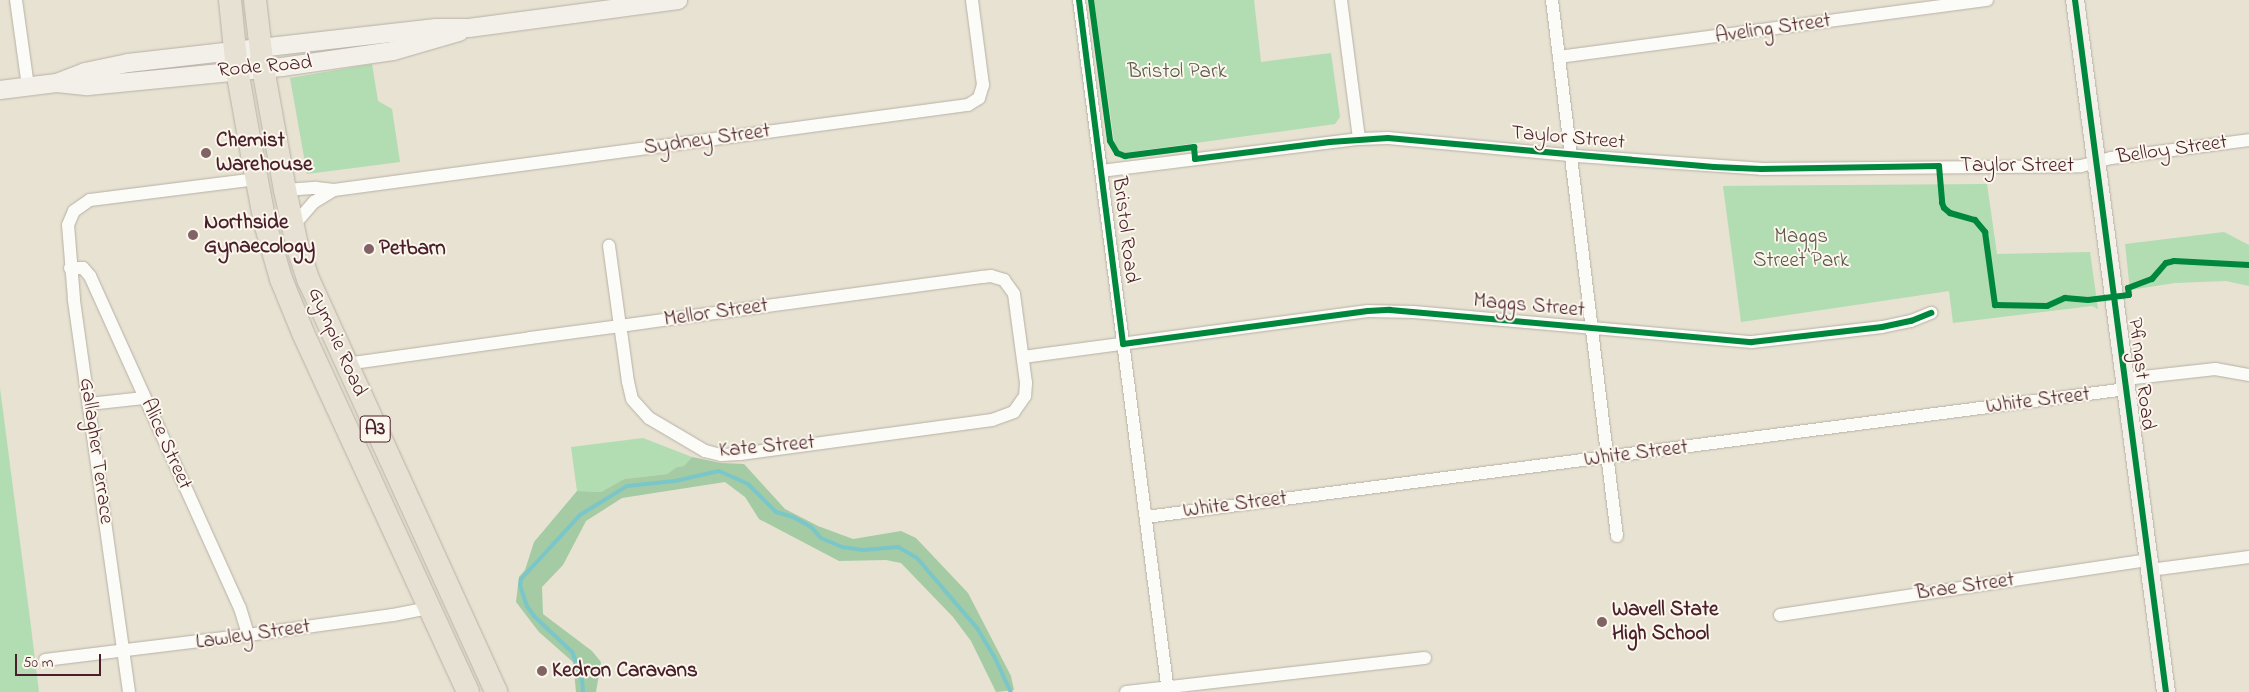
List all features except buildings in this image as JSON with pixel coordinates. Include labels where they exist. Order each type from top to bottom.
[{"type":"highway","name":"Gympie Road","points":[[230,0],[236,61],[272,251],[291,304],[468,692]]},
{"type":"highway","name":"Gympie Road","points":[[255,0],[261,59],[285,190],[293,226],[313,290],[496,692]]},
{"type":"main road","name":"Rode Road","points":[[0,90],[58,83],[88,86],[236,61],[261,59],[436,28],[469,28],[678,0]]},
{"type":"main road","name":"Pfingst Road","points":[[2075,0],[2166,692]]},
{"type":"street","points":[[16,0],[28,86]]},
{"type":"street","name":"Sydney Street","points":[[285,190],[316,188],[334,190],[971,104],[979,98],[983,85],[972,0]]},
{"type":"street","name":"Bristol Road","points":[[1079,0],[1168,690]]},
{"type":"street","points":[[1341,0],[1358,139]]},
{"type":"street","points":[[1552,0],[1616,536]]},
{"type":"street","name":"Aveling Street","points":[[1559,57],[1987,0]]},
{"type":"street","name":"Taylor Street","points":[[1101,171],[1358,139],[1388,138],[1571,155],[1761,169],[2072,166],[2096,162]]},
{"type":"street","name":"Belloy Street","points":[[2096,162],[2249,140]]},
{"type":"street","name":"Gallagher Terrace","points":[[129,692],[70,268],[68,225],[74,211],[84,203],[96,199],[257,179]]},
{"type":"street","name":"Sydney Street","points":[[293,226],[314,202],[334,190]]},
{"type":"street","name":"Kate Street","points":[[609,246],[630,392],[637,406],[650,418],[695,447],[721,455],[750,453],[999,418],[1014,412],[1025,396],[1023,357]]},
{"type":"street","name":"Alice Street","points":[[70,268],[81,268],[88,273],[240,608],[248,635]]},
{"type":"street","name":"Mellor Street","points":[[346,364],[991,276],[1004,280],[1014,294],[1023,357]]},
{"type":"street","name":"Maggs Street","points":[[1023,357],[1390,310],[1752,342],[1882,327],[1911,321],[1931,313]]},
{"type":"street","name":"White Street","points":[[1146,517],[1606,458],[2126,384],[2215,369],[2249,375]]},
{"type":"street","points":[[89,404],[144,398]]},
{"type":"street","name":"Brae Street","points":[[1780,614],[2150,565],[2249,557]]},
{"type":"street","name":"Lawley Street","points":[[45,660],[123,652],[393,615],[429,608]]},
{"type":"street","points":[[1126,692],[1168,690],[1425,658]]},
{"type":"green space","name":"Bristol Park","points":[[1094,0],[1254,0],[1261,62],[1331,53],[1340,117],[1335,124],[1123,153],[1115,148]]},
{"type":"green space","points":[[372,64],[378,101],[392,109],[400,162],[307,174],[290,78]]},
{"type":"green space","name":"Maggs Street Park","points":[[1987,184],[1997,254],[2090,252],[2098,309],[2092,306],[1953,323],[1949,291],[1741,322],[1723,186]]},
{"type":"green space","points":[[2224,232],[2249,245],[2249,286],[2226,281],[2175,283],[2130,290],[2125,244]]},
{"type":"green space","points":[[0,388],[30,619],[39,692],[0,692]]},
{"type":"green space","points":[[643,438],[692,457],[684,466],[677,467],[667,474],[624,479],[601,492],[577,491],[571,447]]},
{"type":"green space","points":[[692,457],[721,463],[744,464],[785,509],[818,526],[853,539],[901,531],[916,538],[968,593],[1011,676],[1014,690],[996,692],[971,641],[953,617],[901,563],[886,560],[839,561],[759,519],[745,497],[725,482],[622,498],[586,521],[563,565],[542,587],[543,614],[592,651],[601,662],[596,692],[576,692],[573,662],[539,632],[516,602],[519,577],[525,570],[534,542],[577,491],[601,492],[624,479],[667,474],[677,467],[684,466]]},
{"type":"waterway","points":[[583,692],[582,679],[572,652],[534,616],[527,606],[520,586],[521,579],[580,515],[627,486],[675,481],[719,471],[748,484],[776,512],[793,517],[811,527],[821,538],[842,547],[863,550],[898,547],[917,558],[977,628],[994,656],[1011,692]]},
{"type":"cycle path","points":[[1079,0],[1123,344],[1368,311],[1390,310],[1752,342],[1882,327],[1911,321],[1931,313]]},
{"type":"cycle path","points":[[1091,0],[1110,141],[1117,153],[1125,156],[1194,147],[1195,159],[1330,142],[1388,138],[1714,167],[1761,169],[1939,166],[1944,208],[1950,213],[1975,220],[1985,232],[1995,305],[2047,306],[2065,298],[2088,300],[2129,295],[2128,288],[2152,279],[2166,263],[2174,261],[2249,265]]},
{"type":"cycle path","points":[[2075,0],[2166,692]]},
{"type":"place","name":"Chemist Warehouse","points":[[206,153]]},
{"type":"place","name":"Northside Gynaecology","points":[[193,235]]},
{"type":"place","name":"Petbarn","points":[[369,249]]},
{"type":"place","name":"Wavell State High School","points":[[1602,622]]},
{"type":"place","name":"Kedron Caravans","points":[[542,671]]}]
